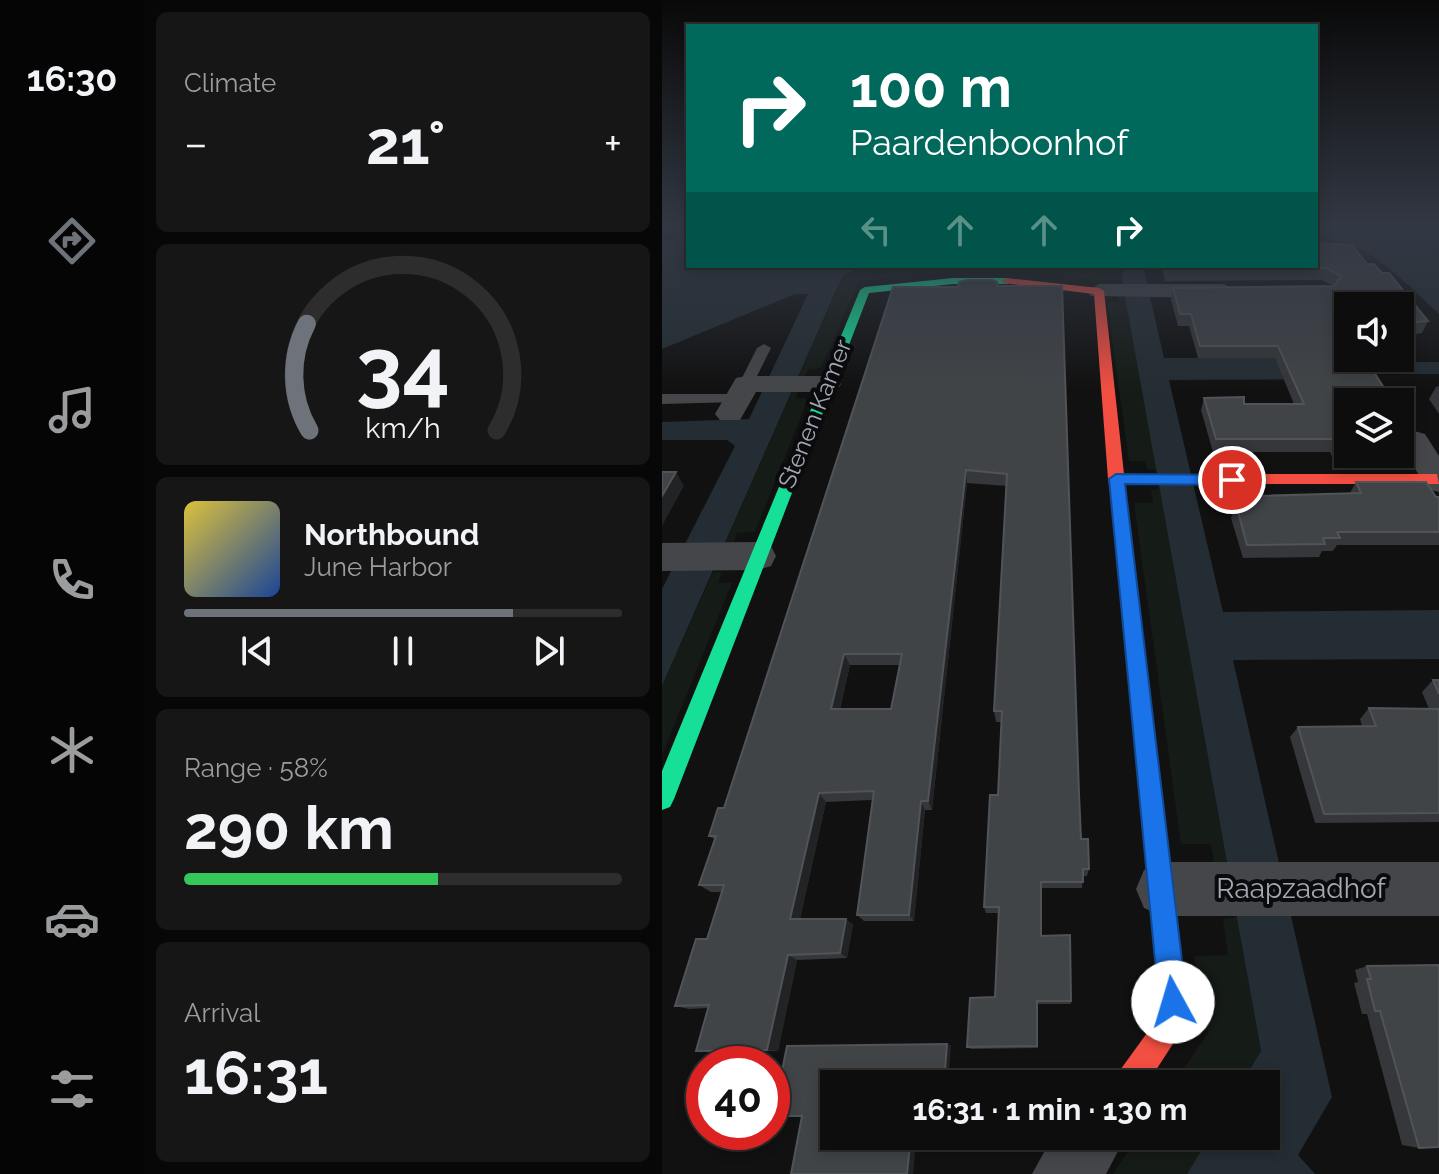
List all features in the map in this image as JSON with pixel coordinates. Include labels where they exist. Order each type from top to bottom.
[{"type":"street","name":"Stenen Kamer","points":[[662,799],[744,556],[865,290],[967,280],[1066,285],[1099,291]]},
{"type":"street","points":[[1139,1070],[1175,1019],[1187,889],[1116,479],[1099,291],[1242,291]]},
{"type":"street","points":[[743,395],[820,384]]},
{"type":"street","points":[[1414,441],[1438,480]]},
{"type":"street","points":[[1116,479],[1438,480]]},
{"type":"street","points":[[666,557],[744,556]]},
{"type":"street","name":"Raapzaadhof","points":[[1187,889],[1439,889]]},
{"type":"street","points":[[1066,1174],[1083,1150]]},
{"type":"lane","points":[[662,399],[743,395],[764,348]]},
{"type":"shaded area","points":[[662,280],[841,280],[662,686],[662,589],[735,446],[727,440],[662,440],[662,422],[749,419],[808,294],[795,294],[662,349]]},
{"type":"shaded area","points":[[841,280],[873,280],[859,281],[821,368],[809,369],[804,377],[798,378]]},
{"type":"shaded area","points":[[1122,280],[1146,280],[1164,358],[1334,358],[1334,372],[1414,372],[1414,362],[1439,362],[1439,374],[1366,374],[1367,379],[1169,380],[1223,612],[1439,610],[1439,659],[1233,660],[1332,1097],[1298,1155],[1315,1174],[1187,1174],[1202,1150],[1280,1150],[1280,1070],[1249,1070],[1261,1051]]},
{"type":"shaded area","points":[[1402,280],[1439,280],[1439,314]]},
{"type":"shaded area","points":[[1118,296],[1125,296],[1157,470],[1147,469],[1145,461],[1129,461],[1107,302],[1119,302]]},
{"type":"shaded area","points":[[792,391],[798,391],[796,398],[808,399],[755,532],[737,533],[733,546],[724,546]]},
{"type":"shaded area","points":[[1160,489],[1228,868],[1215,867],[1211,844],[1181,844],[1134,503],[1153,503],[1151,490]]},
{"type":"shaded area","points":[[713,572],[722,572],[718,583],[732,583],[662,755],[662,686]]},
{"type":"shaded area","points":[[1237,917],[1261,1051],[1249,1070],[1183,1070],[1208,1033],[1194,956],[1228,955],[1223,919]]},
{"type":"shaded area","points":[[1129,1150],[1202,1150],[1187,1174],[1113,1174]]},
{"type":"building","points":[[967,280],[992,280],[997,282],[997,286],[1062,286],[1081,839],[1088,839],[1089,869],[1083,869],[1083,882],[1041,882],[1041,936],[1070,935],[1071,1001],[1037,1001],[1037,1046],[967,1047],[970,998],[995,997],[999,907],[984,907],[990,795],[998,795],[1002,711],[994,711],[1007,474],[966,470],[928,801],[921,801],[909,915],[857,915],[874,791],[819,793],[790,919],[846,919],[840,953],[788,955],[768,1046],[697,1046],[709,1005],[675,1006],[696,939],[707,939],[724,885],[699,885],[716,836],[709,836],[718,808],[724,808],[893,287],[958,287],[959,282]],"holes":[[[844,654],[902,654],[891,709],[831,709]]]},
{"type":"building","points":[[1338,280],[1395,280],[1404,292],[1334,292],[1334,372],[1374,372],[1384,388],[1334,388],[1334,439],[1216,439],[1204,398],[1244,397],[1244,404],[1304,404],[1278,346],[1200,346],[1191,314],[1180,314],[1173,288],[1334,286]]},
{"type":"building","points":[[1414,304],[1428,321],[1414,322]]},
{"type":"building","points":[[662,472],[676,472],[662,496]]},
{"type":"building","points":[[1356,482],[1426,482],[1439,497],[1439,532],[1337,532],[1340,538],[1323,538],[1325,544],[1247,545],[1236,504],[1252,504],[1250,499],[1258,499],[1257,496],[1361,493]]},
{"type":"building","points":[[1433,680],[1439,680],[1439,694]]},
{"type":"building","points":[[1369,708],[1439,709],[1439,813],[1324,814],[1298,727],[1376,726]]},
{"type":"building","points":[[1439,965],[1439,1147],[1419,1148],[1380,1011],[1375,1011],[1367,966]]},
{"type":"building","points":[[947,1044],[945,1070],[820,1070],[820,1150],[910,1150],[907,1174],[791,1174],[802,1116],[790,1116],[790,1046],[787,1046]]},
{"type":"traffic: fast","points":[[662,799],[865,290],[953,281],[1007,281]]},
{"type":"traffic: slow","points":[[1119,502],[1155,833]]},
{"type":"traffic: jam","points":[[1007,281],[1099,291],[1119,502]]},
{"type":"traffic: jam","points":[[1116,479],[1437,479]]},
{"type":"traffic: jam","points":[[1139,1070],[1175,1019],[1155,833]]},
{"type":"route","points":[[1173,1002],[1116,479],[1232,480]]}]
